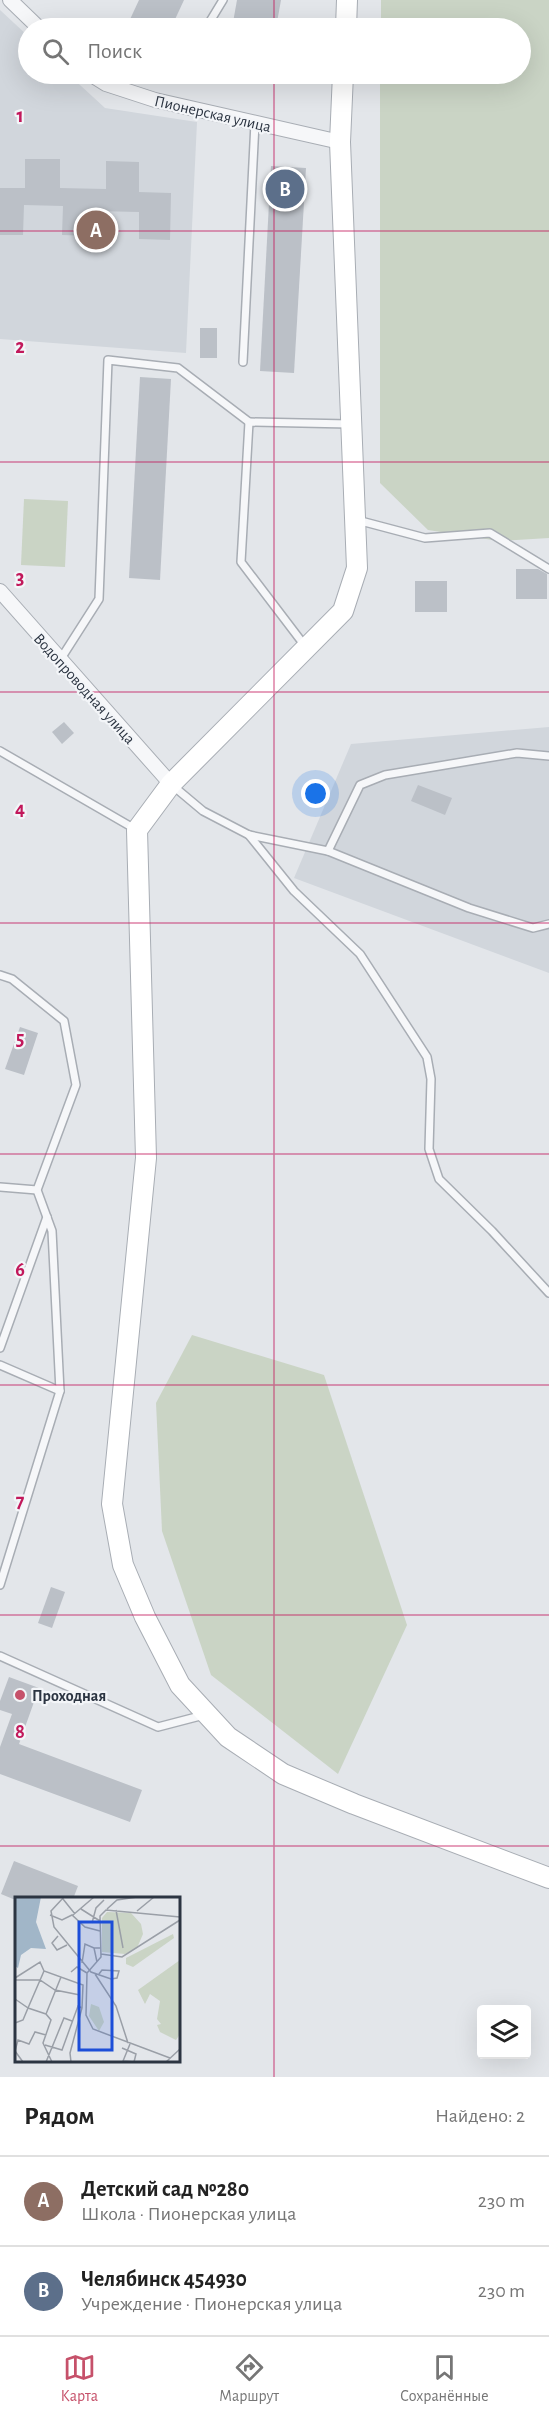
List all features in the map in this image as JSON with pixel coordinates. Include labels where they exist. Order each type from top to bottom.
[{"type":"street","points":[[10,0],[29,18]]},
{"type":"street","points":[[346,18],[347,0]]},
{"type":"street","name":"Пионерская улица","points":[[106,84],[156,100],[340,142]]},
{"type":"street","points":[[343,84],[340,142],[357,568],[343,611],[171,784],[137,830],[146,1158],[112,1504],[123,1565],[145,1617],[180,1685],[228,1737],[283,1774],[354,1804],[549,1878]]},
{"type":"street","name":"Водопроводная улица","points":[[0,591],[171,784]]},
{"type":"lane","points":[[212,18],[223,0]]},
{"type":"lane","points":[[243,362],[255,123]]},
{"type":"lane","points":[[60,660],[99,599],[108,360],[178,368],[249,422],[351,424]]},
{"type":"lane","points":[[249,422],[241,562],[306,647]]},
{"type":"lane","points":[[356,519],[425,538],[490,533],[549,569]]},
{"type":"lane","points":[[0,750],[137,830]]},
{"type":"lane","points":[[328,851],[360,785],[385,775],[517,753],[549,756]]},
{"type":"lane","points":[[171,784],[203,811],[249,835],[328,851],[470,908],[532,928],[549,924]]},
{"type":"lane","points":[[249,835],[294,891],[360,954],[427,1057],[431,1079],[429,1149],[439,1179],[492,1231],[549,1293]]},
{"type":"lane","points":[[0,975],[12,979],[64,1020],[76,1085],[37,1190],[52,1231],[60,1391],[0,1585]]},
{"type":"lane","points":[[0,1187],[37,1190]]},
{"type":"lane","points":[[0,1348],[47,1217]]},
{"type":"lane","points":[[0,1365],[60,1391]]},
{"type":"lane","points":[[0,1656],[158,1727],[207,1714]]},
{"type":"shaded area","points":[[0,10],[18,27],[18,84],[79,84],[105,108],[197,122],[186,353],[0,339]]},
{"type":"shaded area","points":[[549,727],[549,973],[294,878],[351,744]]},
{"type":"green space","points":[[381,0],[549,0],[549,538],[499,541],[428,530],[380,483],[380,84],[531,84],[531,18],[381,18]]},
{"type":"green space","points":[[24,499],[68,501],[65,567],[21,565]]},
{"type":"green space","points":[[192,1335],[324,1375],[407,1625],[338,1774],[211,1675],[162,1531],[156,1403]]},
{"type":"building","points":[[139,0],[184,0],[176,18],[131,18]]},
{"type":"building","points":[[237,0],[281,0],[278,18],[234,18]]},
{"type":"building","points":[[25,159],[60,159],[60,188],[106,189],[106,161],[139,162],[139,192],[171,193],[170,240],[139,239],[139,212],[95,211],[95,236],[62,235],[63,206],[24,205],[23,235],[0,235],[0,188],[25,188]]},
{"type":"building","points":[[271,166],[306,168],[294,373],[260,371]]},
{"type":"building","points":[[200,328],[217,328],[217,358],[200,358]]},
{"type":"building","points":[[140,377],[171,379],[160,580],[129,578]]},
{"type":"building","points":[[516,569],[538,569],[547,574],[547,599],[516,599]]},
{"type":"building","points":[[415,581],[447,581],[447,612],[415,612]]},
{"type":"building","points":[[64,722],[74,733],[62,744],[52,732]]},
{"type":"building","points":[[418,785],[452,798],[445,815],[411,801]]},
{"type":"building","points":[[20,1027],[38,1033],[24,1075],[5,1069]]},
{"type":"building","points":[[51,1587],[65,1592],[52,1628],[38,1623]]},
{"type":"building","points":[[9,1677],[39,1688],[19,1744],[142,1790],[130,1822],[0,1774],[0,1747],[12,1714],[0,1710],[0,1701]]},
{"type":"building","points":[[14,1861],[78,1886],[74,1897],[15,1897],[13,1899],[1,1894]]},
{"type":"place","name":"Челябинск 454930","points":[[285,189]]},
{"type":"place","name":"Детский сад №280","points":[[96,230]]},
{"type":"place","name":"Проходная","points":[[20,1695]]}]
